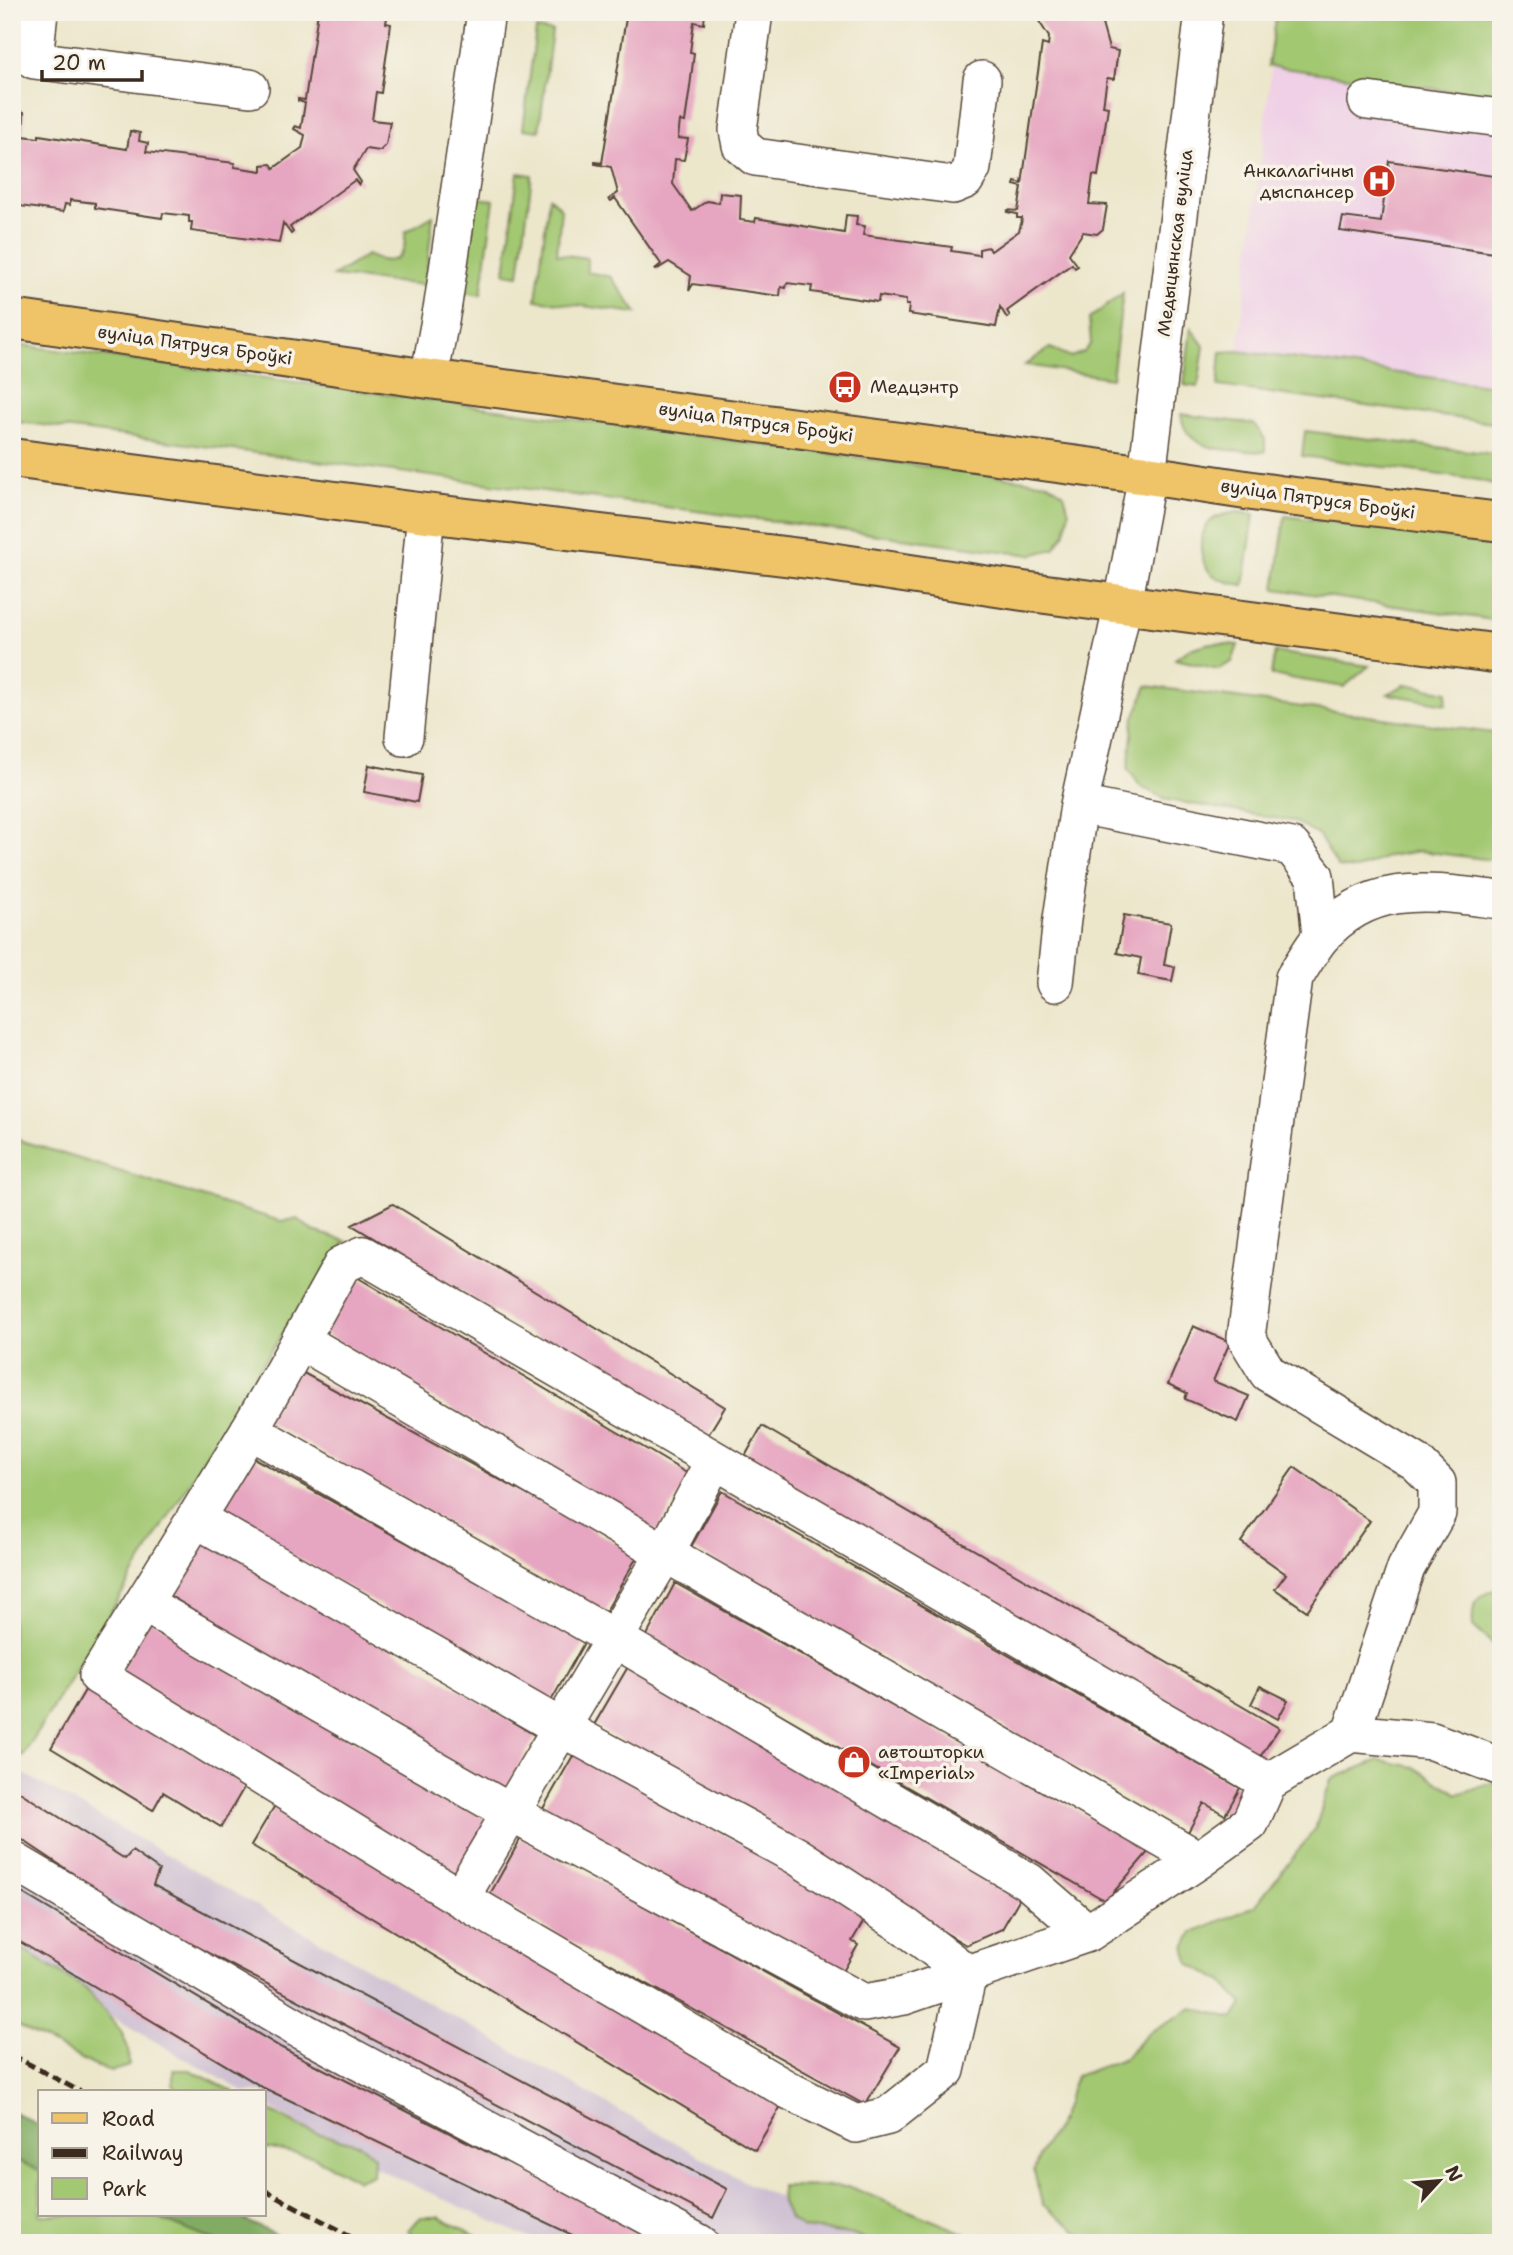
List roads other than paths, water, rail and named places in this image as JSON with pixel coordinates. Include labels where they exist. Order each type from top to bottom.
[{"type":"main road","name":"вуліца Пятруся Броўкі","points":[[12,319],[1279,495],[1501,522]]},
{"type":"main road","points":[[12,458],[817,561],[1501,654]]},
{"type":"street","points":[[39,12],[33,60],[250,88]]},
{"type":"street","points":[[429,379],[445,290],[486,12]]},
{"type":"street","points":[[754,12],[738,130],[741,145],[755,157],[953,185],[965,180],[972,168],[982,80]]},
{"type":"street","name":"Медыцынская вуліца","points":[[1055,983],[1079,805],[1123,604],[1147,475],[1204,12]]},
{"type":"street","points":[[1367,100],[1501,118]]},
{"type":"street","points":[[404,737],[426,513]]},
{"type":"street","points":[[1079,805],[1292,847],[1315,876],[1321,937]]},
{"type":"street","points":[[1351,1733],[1406,1568],[1437,1513],[1437,1483],[1416,1462],[1268,1373],[1246,1336],[1294,978],[1321,937],[1358,905],[1399,893],[1447,894],[1501,900]]},
{"type":"street","points":[[968,1974],[946,2070],[888,2116],[856,2124],[788,2090],[460,1898],[98,1676],[249,1430],[342,1265],[363,1255],[1268,1783]]},
{"type":"street","points":[[300,1339],[665,1553],[1199,1860]]},
{"type":"street","points":[[249,1430],[615,1639],[1028,1882],[1088,1933]]},
{"type":"street","points":[[460,1898],[665,1553],[714,1461]]},
{"type":"street","points":[[195,1518],[562,1728],[797,1856],[906,1927],[968,1974]]},
{"type":"street","points":[[143,1602],[511,1813],[864,2003],[904,1996],[1088,1933],[1250,1823],[1268,1783],[1351,1733],[1432,1741],[1501,1767]]},
{"type":"street","points":[[12,1860],[303,2032],[699,2243]]},
{"type":"railway","points":[[12,2055],[77,2090]]},
{"type":"railway","points":[[266,2191],[364,2243]]},
{"type":"place","name":"Анкалагічны дыспансер","points":[[1379,181]]},
{"type":"place","name":"Медцэнтр","points":[[845,387]]},
{"type":"place","name":"автошторки «Imperial»","points":[[854,1762]]}]
